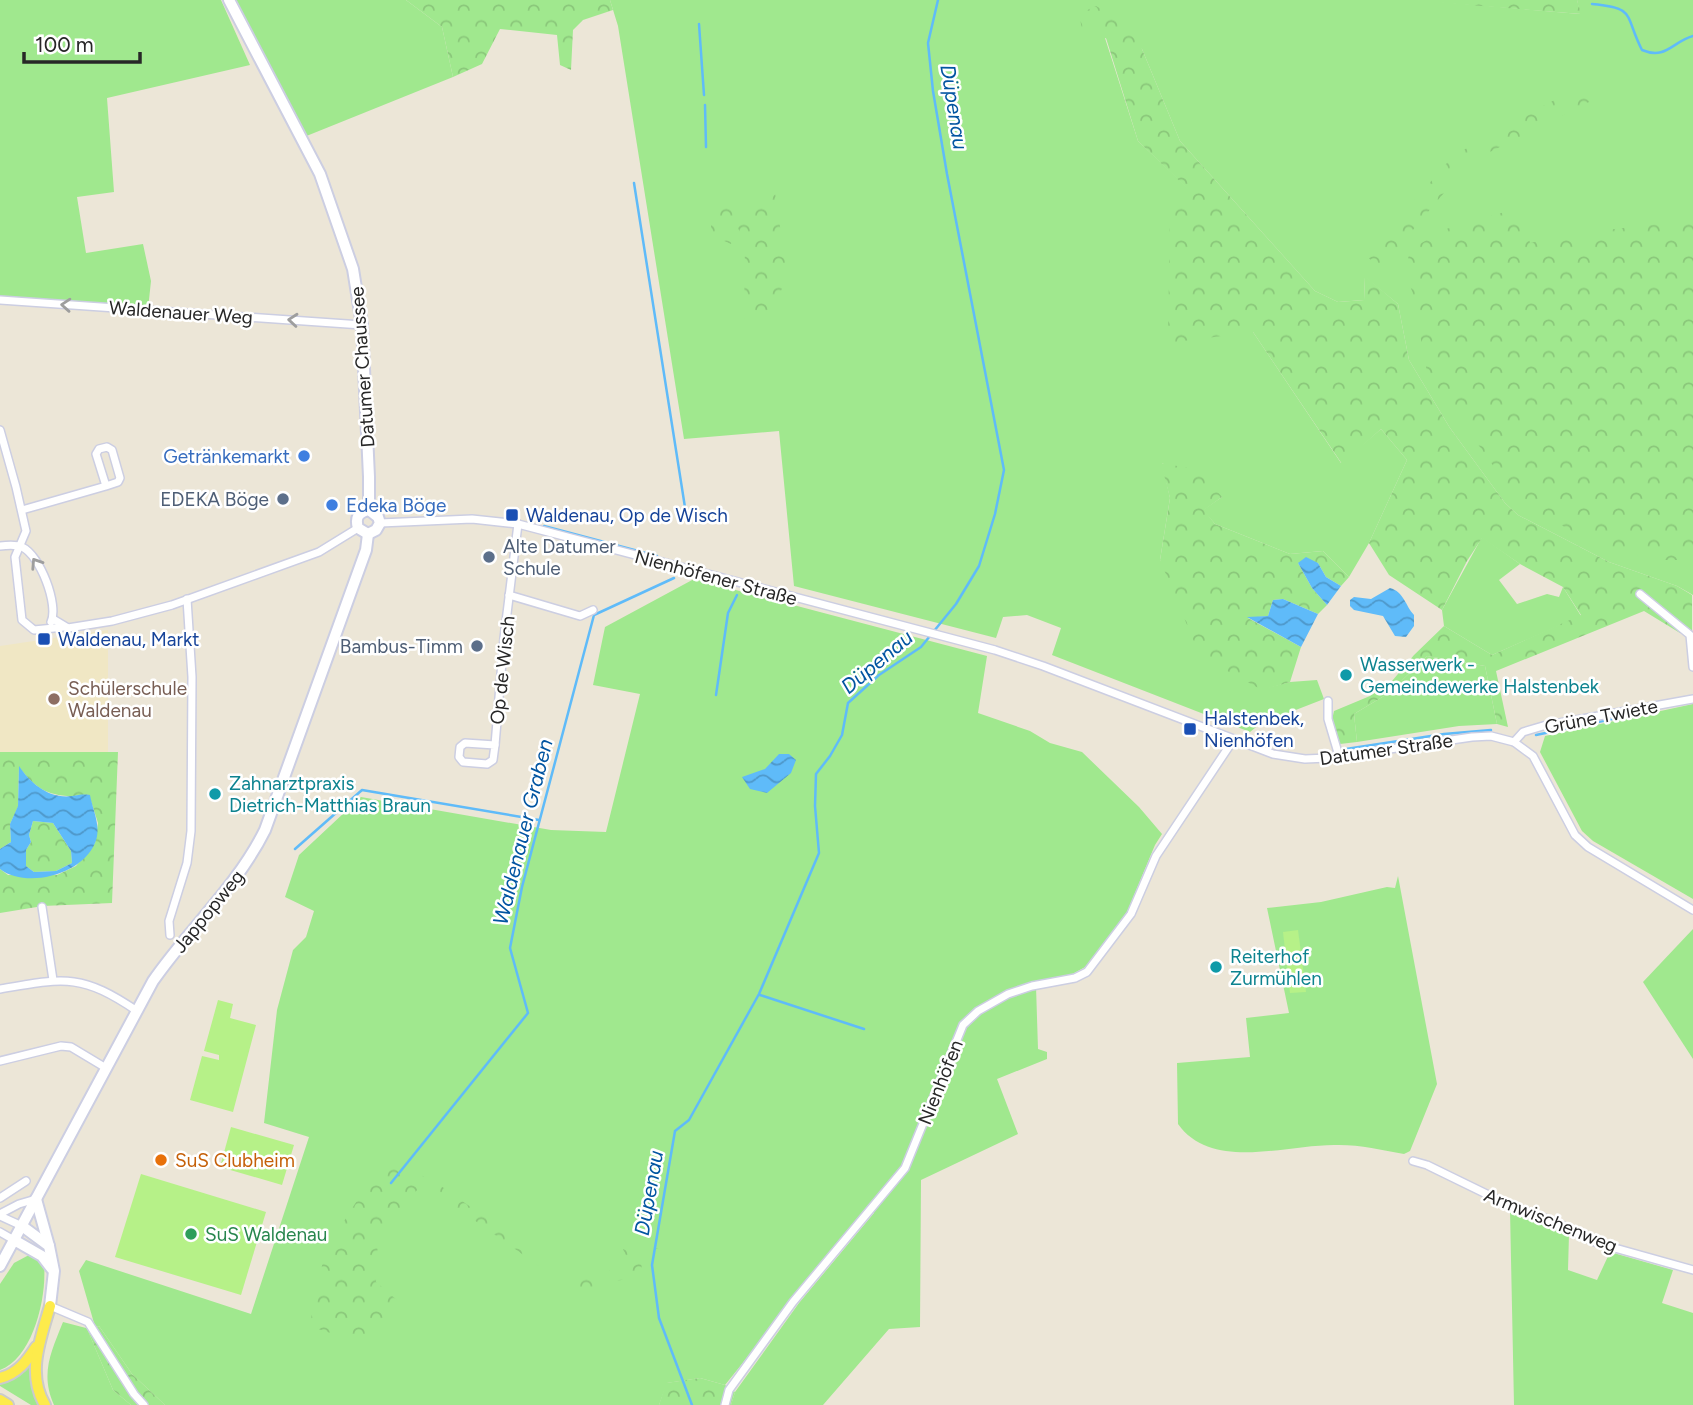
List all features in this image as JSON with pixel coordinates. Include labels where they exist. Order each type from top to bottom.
[{"type":"main road","points":[[45,1405],[38,1391],[36,1377],[38,1345],[50,1306]]},
{"type":"main road","points":[[0,1378],[19,1369],[38,1345]]},
{"type":"main road","points":[[0,1400],[8,1405]]},
{"type":"street","name":"Datumer Chaussee","points":[[229,0],[320,174],[353,269],[362,326],[369,510]]},
{"type":"street","name":"Waldenauer Weg","points":[[0,300],[362,326]]},
{"type":"street","points":[[0,430],[26,531],[15,557],[22,620],[34,630],[112,621],[187,600],[319,552],[358,528]]},
{"type":"street","points":[[22,510],[106,486],[118,482],[120,478],[112,450],[107,447],[99,449],[96,454],[106,486]]},
{"type":"street","points":[[369,510],[374,512],[380,523],[376,530],[369,534],[358,528],[356,522],[362,511],[369,510]]},
{"type":"street","name":"Nienhöfener Straße","points":[[380,523],[472,519],[518,524],[940,636]]},
{"type":"street","name":"Op de Wisch","points":[[495,745],[465,743],[460,747],[459,757],[463,762],[487,764],[493,760],[495,745],[509,595],[518,524]]},
{"type":"street","name":"Jappopweg","points":[[0,1266],[162,968],[235,881],[252,856],[265,830],[344,614],[369,534]]},
{"type":"street","points":[[0,546],[19,546],[30,552],[43,573],[50,593],[53,619],[46,628]]},
{"type":"street","points":[[1640,594],[1690,635],[1693,667]]},
{"type":"street","name":"Op de Wisch","points":[[509,595],[580,616],[593,610]]},
{"type":"street","points":[[170,935],[169,921],[187,863],[191,831],[192,677],[187,600]]},
{"type":"street","points":[[53,619],[65,627]]},
{"type":"street","name":"Datumer Straße","points":[[940,636],[1044,666],[1282,756],[1305,759],[1339,756],[1472,737],[1491,736],[1514,742]]},
{"type":"street","name":"Grüne Twiete","points":[[1514,742],[1524,733],[1542,726],[1693,699]]},
{"type":"street","points":[[1328,701],[1328,719],[1339,756]]},
{"type":"street","name":"Nienhöfen","points":[[725,1405],[729,1390],[793,1302],[905,1168],[963,1025],[978,1011],[1008,994],[1032,986],[1075,978],[1087,972],[1131,914],[1156,856],[1234,739]]},
{"type":"street","points":[[1514,742],[1533,756],[1541,768],[1575,835],[1588,847],[1693,910]]},
{"type":"street","points":[[42,907],[53,980]]},
{"type":"street","points":[[0,989],[53,980],[81,982],[97,987],[137,1011]]},
{"type":"street","points":[[0,1061],[61,1046],[71,1047],[106,1068]]},
{"type":"street","name":"Armwischenweg","points":[[1413,1161],[1597,1243],[1693,1270]]},
{"type":"street","points":[[0,1198],[26,1181]]},
{"type":"street","points":[[0,1215],[19,1204],[36,1199],[54,1271],[50,1306],[88,1322],[134,1394],[144,1405]]},
{"type":"street","points":[[0,1215],[22,1226],[49,1245]]},
{"type":"street","points":[[0,1232],[43,1256],[54,1271]]},
{"type":"shaded area","name":"Schülerschule Waldenau","points":[[108,630],[108,752],[0,752],[0,646]]},
{"type":"green space","points":[[0,0],[221,0],[250,65],[107,98],[114,192],[77,197],[86,253],[143,244],[151,281],[148,309],[0,296]]},
{"type":"green space","points":[[232,0],[406,0],[442,27],[453,77],[304,137]]},
{"type":"green space","points":[[406,0],[610,0],[613,10],[583,20],[573,30],[571,70],[560,65],[557,35],[500,29],[482,64],[453,77],[442,27]]},
{"type":"green space","points":[[610,0],[1418,0],[1580,14],[1577,0],[1693,0],[1693,595],[1677,586],[1609,562],[1518,515],[1505,503],[1450,428],[1409,360],[1398,304],[1365,277],[1364,300],[1338,302],[1315,291],[1180,141],[1142,49],[1105,38],[1138,141],[1192,192],[1253,332],[1341,463],[1381,429],[1407,460],[1369,543],[1349,577],[1323,551],[1290,554],[1215,524],[1203,510],[1222,497],[1162,463],[1170,498],[1160,560],[1262,689],[1290,682],[1317,680],[1324,699],[1260,724],[1250,732],[1052,655],[1061,628],[1027,615],[1003,617],[996,638],[794,586],[779,431],[684,439],[618,26]]},
{"type":"green space","points":[[1577,0],[1581,14],[1419,1]]},
{"type":"green space","points":[[1096,6],[1120,20],[1142,49],[1180,141],[1315,291],[1338,302],[1364,300],[1365,276],[1398,304],[1409,360],[1450,428],[1505,503],[1518,515],[1609,562],[1677,586],[1692,595],[1692,632],[1680,633],[1644,611],[1496,671],[1508,727],[1497,724],[1485,666],[1427,656],[1389,693],[1354,714],[1357,742],[1340,744],[1332,720],[1334,711],[1370,696],[1392,681],[1444,626],[1492,655],[1581,615],[1563,587],[1520,564],[1482,538],[1442,610],[1389,575],[1369,543],[1407,460],[1381,429],[1342,464],[1253,332],[1168,343],[1170,202],[1191,192],[1138,141],[1106,38],[1082,29],[1079,14]]},
{"type":"green space","points":[[1596,79],[1593,100],[1482,156],[1459,175],[1381,268],[1366,256],[1453,156]]},
{"type":"green space","points":[[775,193],[787,273],[773,315],[744,319],[745,243],[738,228],[731,244],[711,235],[711,204],[747,207]]},
{"type":"green space","points":[[1522,207],[1530,243],[1693,219],[1693,560],[1664,560],[1626,553],[1588,540],[1527,506],[1506,484],[1427,372],[1412,291],[1404,271],[1411,249],[1446,229]]},
{"type":"green space","points":[[1161,463],[1199,470],[1222,497],[1204,510],[1215,524],[1290,554],[1323,551],[1349,577],[1341,586],[1326,577],[1318,563],[1298,563],[1312,588],[1327,605],[1318,614],[1283,599],[1273,600],[1268,616],[1248,618],[1301,647],[1290,682],[1262,690],[1200,656],[1160,560],[1170,498]]},
{"type":"green space","points":[[1482,537],[1520,564],[1499,580],[1517,604],[1547,594],[1559,597],[1563,587],[1581,616],[1492,655],[1444,626],[1442,610]]},
{"type":"green space","points":[[694,579],[987,656],[978,713],[1030,731],[1050,743],[1082,752],[1139,807],[1162,834],[1127,912],[1096,961],[1067,977],[1036,986],[1038,1049],[1047,1052],[1047,1059],[997,1079],[1018,1134],[921,1180],[920,1327],[889,1329],[823,1405],[731,1405],[735,1392],[799,1303],[874,1213],[867,1208],[725,1385],[700,1378],[667,1383],[659,1405],[165,1405],[132,1374],[99,1326],[88,1331],[113,1390],[131,1405],[54,1405],[48,1383],[49,1363],[63,1322],[86,1328],[94,1323],[79,1271],[86,1260],[251,1314],[309,1137],[264,1123],[277,1010],[293,950],[306,937],[314,911],[285,897],[299,855],[361,797],[551,830],[606,832],[640,694],[593,685],[605,627]]},
{"type":"green space","points":[[1427,656],[1485,666],[1497,724],[1459,726],[1357,742],[1354,714],[1389,693]]},
{"type":"green space","points":[[1693,704],[1693,899],[1593,841],[1582,831],[1540,752],[1545,736]]},
{"type":"green space","points":[[0,752],[118,752],[112,903],[43,906],[0,913],[0,869],[8,875],[57,875],[76,866],[95,843],[98,823],[89,795],[67,796],[45,791],[34,784],[19,767],[18,807],[10,824],[11,842],[0,849]]},
{"type":"green space","points":[[33,821],[53,823],[71,851],[72,863],[56,871],[34,872],[26,866],[26,850],[31,842],[29,835]]},
{"type":"green space","points":[[1398,876],[1437,1084],[1410,1151],[1404,1154],[1339,1145],[1231,1152],[1211,1148],[1193,1139],[1178,1124],[1177,1063],[1250,1057],[1246,1018],[1289,1013],[1267,908],[1321,902],[1387,887],[1395,888]]},
{"type":"green space","points":[[1693,929],[1693,1059],[1643,982]]},
{"type":"green space","points":[[1298,930],[1306,992],[1290,993],[1283,932]]},
{"type":"green space","points":[[218,1000],[233,1004],[230,1018],[256,1025],[233,1112],[190,1100],[202,1056],[219,1060],[219,1055],[204,1051]]},
{"type":"green space","points":[[231,1127],[294,1145],[282,1185],[220,1167]]},
{"type":"green space","points":[[393,1162],[427,1178],[378,1237],[376,1282],[397,1300],[370,1346],[306,1325],[311,1319],[325,1251],[367,1185]]},
{"type":"green space","name":"SuS Waldenau","points":[[141,1174],[266,1212],[241,1295],[115,1257]]},
{"type":"green space","points":[[434,1181],[576,1282],[615,1269],[631,1268],[623,1249],[638,1251],[656,1238],[662,1239],[660,1249],[648,1249],[640,1257],[643,1275],[574,1291],[429,1188]]},
{"type":"green space","points":[[1510,1210],[1569,1234],[1568,1270],[1597,1280],[1610,1252],[1673,1270],[1662,1303],[1693,1313],[1693,1405],[1514,1405]]},
{"type":"green space","points":[[29,1255],[44,1265],[43,1293],[36,1325],[21,1353],[0,1370],[0,1284],[14,1263]]},
{"type":"green space","points":[[99,1326],[132,1374],[165,1405],[131,1405],[113,1390],[88,1331]]},
{"type":"green space","points":[[32,1362],[33,1391],[39,1405],[31,1405],[0,1386],[0,1383],[13,1379]]},
{"type":"green space","points":[[700,1378],[725,1385],[735,1392],[731,1405],[659,1405],[666,1383]]},
{"type":"water","points":[[1306,557],[1318,563],[1326,577],[1341,586],[1327,605],[1312,588],[1298,563]]},
{"type":"water","points":[[1390,588],[1401,596],[1414,615],[1414,626],[1406,637],[1395,636],[1383,616],[1354,610],[1350,606],[1350,600],[1354,597],[1371,599]]},
{"type":"water","points":[[1283,599],[1318,614],[1301,647],[1247,617],[1268,616],[1273,600]]},
{"type":"water","points":[[779,754],[789,754],[796,760],[791,773],[767,793],[750,789],[742,777],[765,769]]},
{"type":"water","points":[[19,766],[29,779],[48,793],[64,796],[90,795],[97,825],[95,843],[88,854],[66,871],[38,878],[11,875],[0,869],[0,849],[11,842],[10,824],[18,806]],"holes":[[[33,821],[53,823],[71,851],[72,863],[56,871],[34,872],[26,866],[26,850],[31,842],[29,835]]]},
{"type":"waterway","name":"Düpenau","points":[[692,1405],[659,1318],[652,1265],[675,1131],[689,1120],[759,994],[819,853],[815,806],[816,774],[842,735],[848,703],[879,675],[921,647],[956,604],[979,566],[995,514],[1004,470],[933,91],[928,43],[938,0]]},
{"type":"waterway","points":[[1592,4],[1623,11],[1642,50],[1650,53],[1663,52],[1693,36]]},
{"type":"waterway","points":[[699,24],[704,95]]},
{"type":"waterway","points":[[705,105],[706,147]]},
{"type":"waterway","name":"Waldenauer Graben","points":[[634,183],[687,520]]},
{"type":"waterway","points":[[544,526],[657,556]]},
{"type":"waterway","name":"Waldenauer Graben","points":[[391,1183],[528,1013],[510,948],[522,887],[594,615],[674,578]]},
{"type":"waterway","points":[[716,695],[728,613],[737,595]]},
{"type":"waterway","points":[[1536,735],[1636,714]]},
{"type":"waterway","points":[[1346,749],[1444,734],[1491,730]]},
{"type":"waterway","points":[[295,849],[362,790],[539,820]]},
{"type":"waterway","points":[[760,995],[864,1029]]},
{"type":"place","name":"Getränkemarkt","points":[[304,456]]},
{"type":"place","name":"EDEKA Böge","points":[[283,499]]},
{"type":"place","name":"Edeka Böge","points":[[332,505]]},
{"type":"place","name":"Waldenau, Op de Wisch","points":[[512,515]]},
{"type":"place","name":"Alte Datumer Schule","points":[[489,557]]},
{"type":"place","name":"Waldenau, Markt","points":[[44,639]]},
{"type":"place","name":"Bambus-Timm","points":[[477,646]]},
{"type":"place","name":"Wasserwerk - Gemeindewerke Halstenbek","points":[[1346,675]]},
{"type":"place","name":"Schülerschule Waldenau","points":[[54,699]]},
{"type":"place","name":"Halstenbek, Nienhöfen","points":[[1190,729]]},
{"type":"place","name":"Zahnarztpraxis Dietrich-Matthias Braun","points":[[215,794]]},
{"type":"place","name":"Reiterhof Zurmühlen","points":[[1216,967]]},
{"type":"place","name":"SuS Clubheim","points":[[161,1160]]},
{"type":"place","name":"SuS Waldenau","points":[[191,1234]]}]
